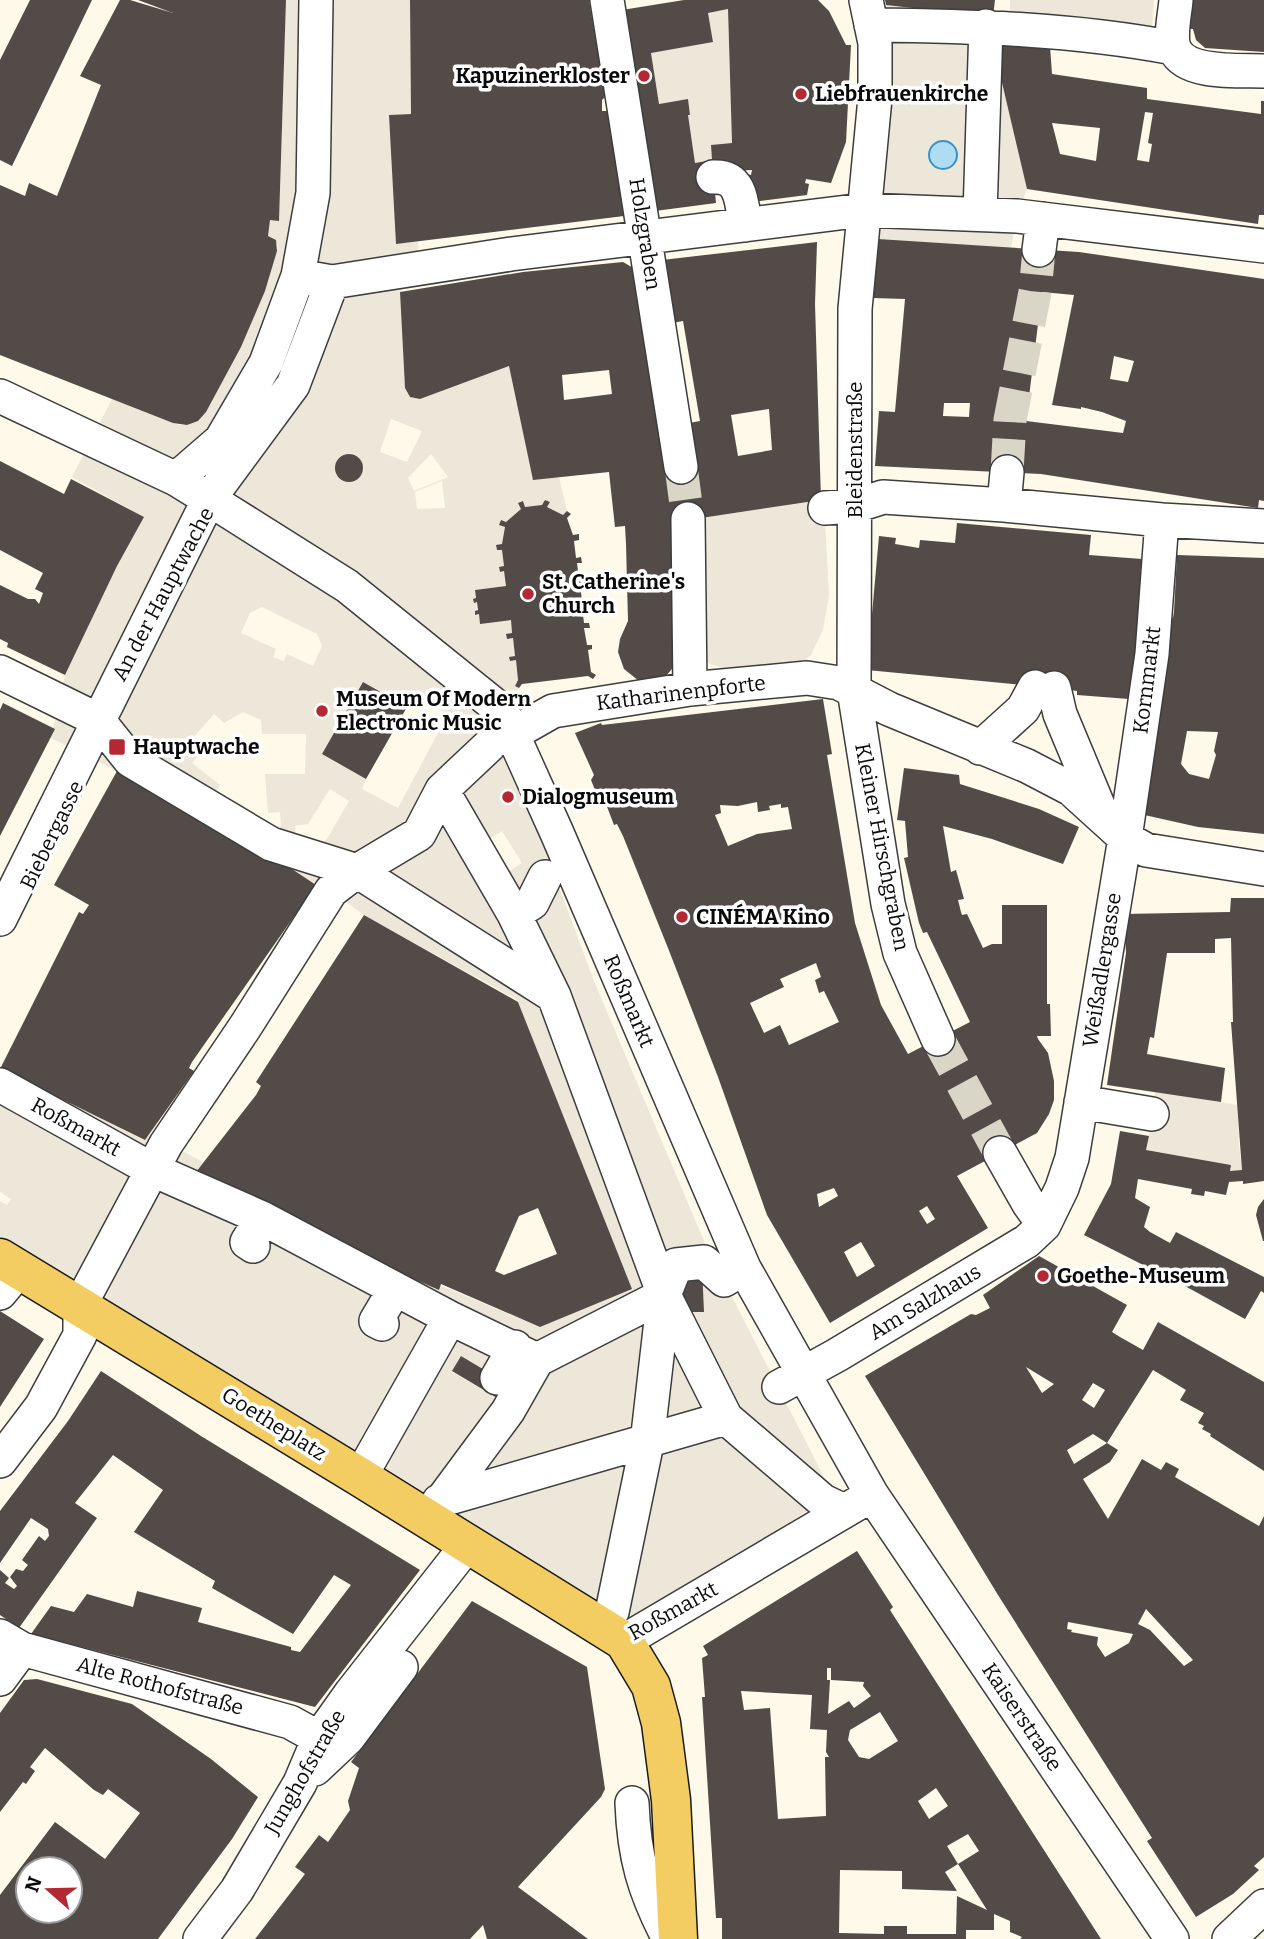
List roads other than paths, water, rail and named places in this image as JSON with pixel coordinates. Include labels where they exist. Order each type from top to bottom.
[{"type":"main road","name":"Goetheplatz","points":[[5,1279],[80,1305],[360,1477],[434,1510],[468,1544]]},
{"type":"main road","name":"Roßmarkt","points":[[468,1544],[618,1627]]},
{"type":"main road","points":[[618,1627],[650,1686],[661,1723],[671,1800],[678,1939]]},
{"type":"street","points":[[177,479],[221,440],[266,363],[298,276],[313,193],[316,0]]},
{"type":"street","name":"Holzgraben","points":[[607,0],[681,467]]},
{"type":"street","points":[[1176,0],[1177,53]]},
{"type":"street","points":[[869,12],[1090,34],[1177,53],[1202,68],[1264,71]]},
{"type":"street","name":"Bleidenstraße","points":[[854,690],[840,507],[863,211],[875,98],[874,43],[869,12]]},
{"type":"street","points":[[979,214],[989,26]]},
{"type":"street","points":[[713,177],[724,176],[732,182],[741,197],[745,225]]},
{"type":"street","points":[[298,276],[332,282],[511,254],[863,211],[979,214],[1041,234],[1264,246]]},
{"type":"street","points":[[0,396],[177,479],[209,499],[293,385],[332,282]]},
{"type":"street","points":[[1004,505],[1007,472]]},
{"type":"street","points":[[840,507],[883,497],[1264,526]]},
{"type":"street","name":"An der Hauptwache","points":[[101,724],[209,499],[347,586],[502,711],[512,734]]},
{"type":"street","points":[[688,519],[690,689]]},
{"type":"street","name":"Kornmarkt","points":[[1115,830],[1152,654],[1162,520]]},
{"type":"street","points":[[0,672],[101,724],[130,760],[271,844],[357,871],[554,996]]},
{"type":"street","name":"Katharinenpforte","points":[[158,1157],[331,891],[357,871],[419,834],[442,790],[494,741],[553,711],[690,689],[807,678],[839,682],[854,690]]},
{"type":"street","points":[[980,748],[1044,687],[1060,714],[1115,830]]},
{"type":"street","points":[[854,690],[889,709],[1027,766],[1071,789],[1115,830],[1146,850],[1264,869]]},
{"type":"street","name":"Kleiner Hirschgraben","points":[[854,690],[888,904],[900,953],[938,1039]]},
{"type":"street","name":"Biebergasse","points":[[0,919],[101,724]]},
{"type":"street","name":"Biebergasse","points":[[0,940],[101,724]]},
{"type":"street","name":"Roßmarkt","points":[[512,734],[791,1381],[858,1503]]},
{"type":"street","name":"Roßmarkt","points":[[442,790],[514,914],[554,996],[664,1295],[726,1418],[823,1501],[858,1503]]},
{"type":"street","name":"Weißadlergasse","points":[[1044,1225],[1062,1188],[1072,1158],[1115,830]]},
{"type":"street","points":[[514,914],[532,903],[545,877]]},
{"type":"street","name":"Roßmarkt","points":[[0,1085],[158,1157],[257,1232],[396,1289],[526,1354]]},
{"type":"street","points":[[1081,1102],[1152,1114]]},
{"type":"street","points":[[1000,1153],[1044,1225]]},
{"type":"street","points":[[0,1461],[41,1407],[80,1335],[80,1305],[158,1157]]},
{"type":"street","name":"Am Salzhaus","points":[[791,1381],[1027,1241],[1044,1225]]},
{"type":"street","name":"Roßmarkt","points":[[618,1627],[647,1443],[664,1295],[676,1265],[704,1262],[724,1280],[744,1268]]},
{"type":"street","points":[[382,1324],[376,1321],[396,1289]]},
{"type":"street","points":[[434,1510],[498,1394],[526,1354],[664,1295]]},
{"type":"street","points":[[360,1477],[450,1318]]},
{"type":"street","points":[[434,1510],[726,1418]]},
{"type":"street","name":"Roßmarkt","points":[[618,1627],[858,1503]]},
{"type":"street","name":"Kaiserstraße","points":[[858,1503],[1172,1939]]},
{"type":"street","name":"Junghofstraße","points":[[200,1939],[237,1891],[300,1783],[319,1738],[468,1544]]},
{"type":"street","points":[[0,1679],[11,1643]]},
{"type":"street","name":"Alte Rothofstraße","points":[[11,1643],[290,1722],[319,1738]]},
{"type":"street","points":[[300,1783],[348,1738],[401,1667]]},
{"type":"street","points":[[632,1803],[636,1857],[652,1904],[669,1939]]},
{"type":"street","points":[[1229,1939],[1264,1906]]},
{"type":"water","points":[[943,141],[953,145],[957,155],[953,165],[943,169],[933,165],[929,155],[933,145]]},
{"type":"tunnel","points":[[1007,472],[1010,420],[1035,292],[1039,250]]},
{"type":"tunnel","points":[[681,467],[688,519]]},
{"type":"tunnel","points":[[938,1039],[1000,1153]]},
{"type":"place","name":"Kapuzinerkloster","points":[[644,76]]},
{"type":"place","name":"Liebfrauenkirche","points":[[801,94]]},
{"type":"place","name":"St. Catherine's Church","points":[[528,594]]},
{"type":"place","name":"Museum Of Modern Electronic Music","points":[[322,711]]},
{"type":"place","name":"Hauptwache","points":[[117,747]]},
{"type":"place","name":"Dialogmuseum","points":[[508,797]]},
{"type":"place","name":"CINÉMA Kino","points":[[682,917]]},
{"type":"place","name":"Goethe-Museum","points":[[1043,1276]]}]
